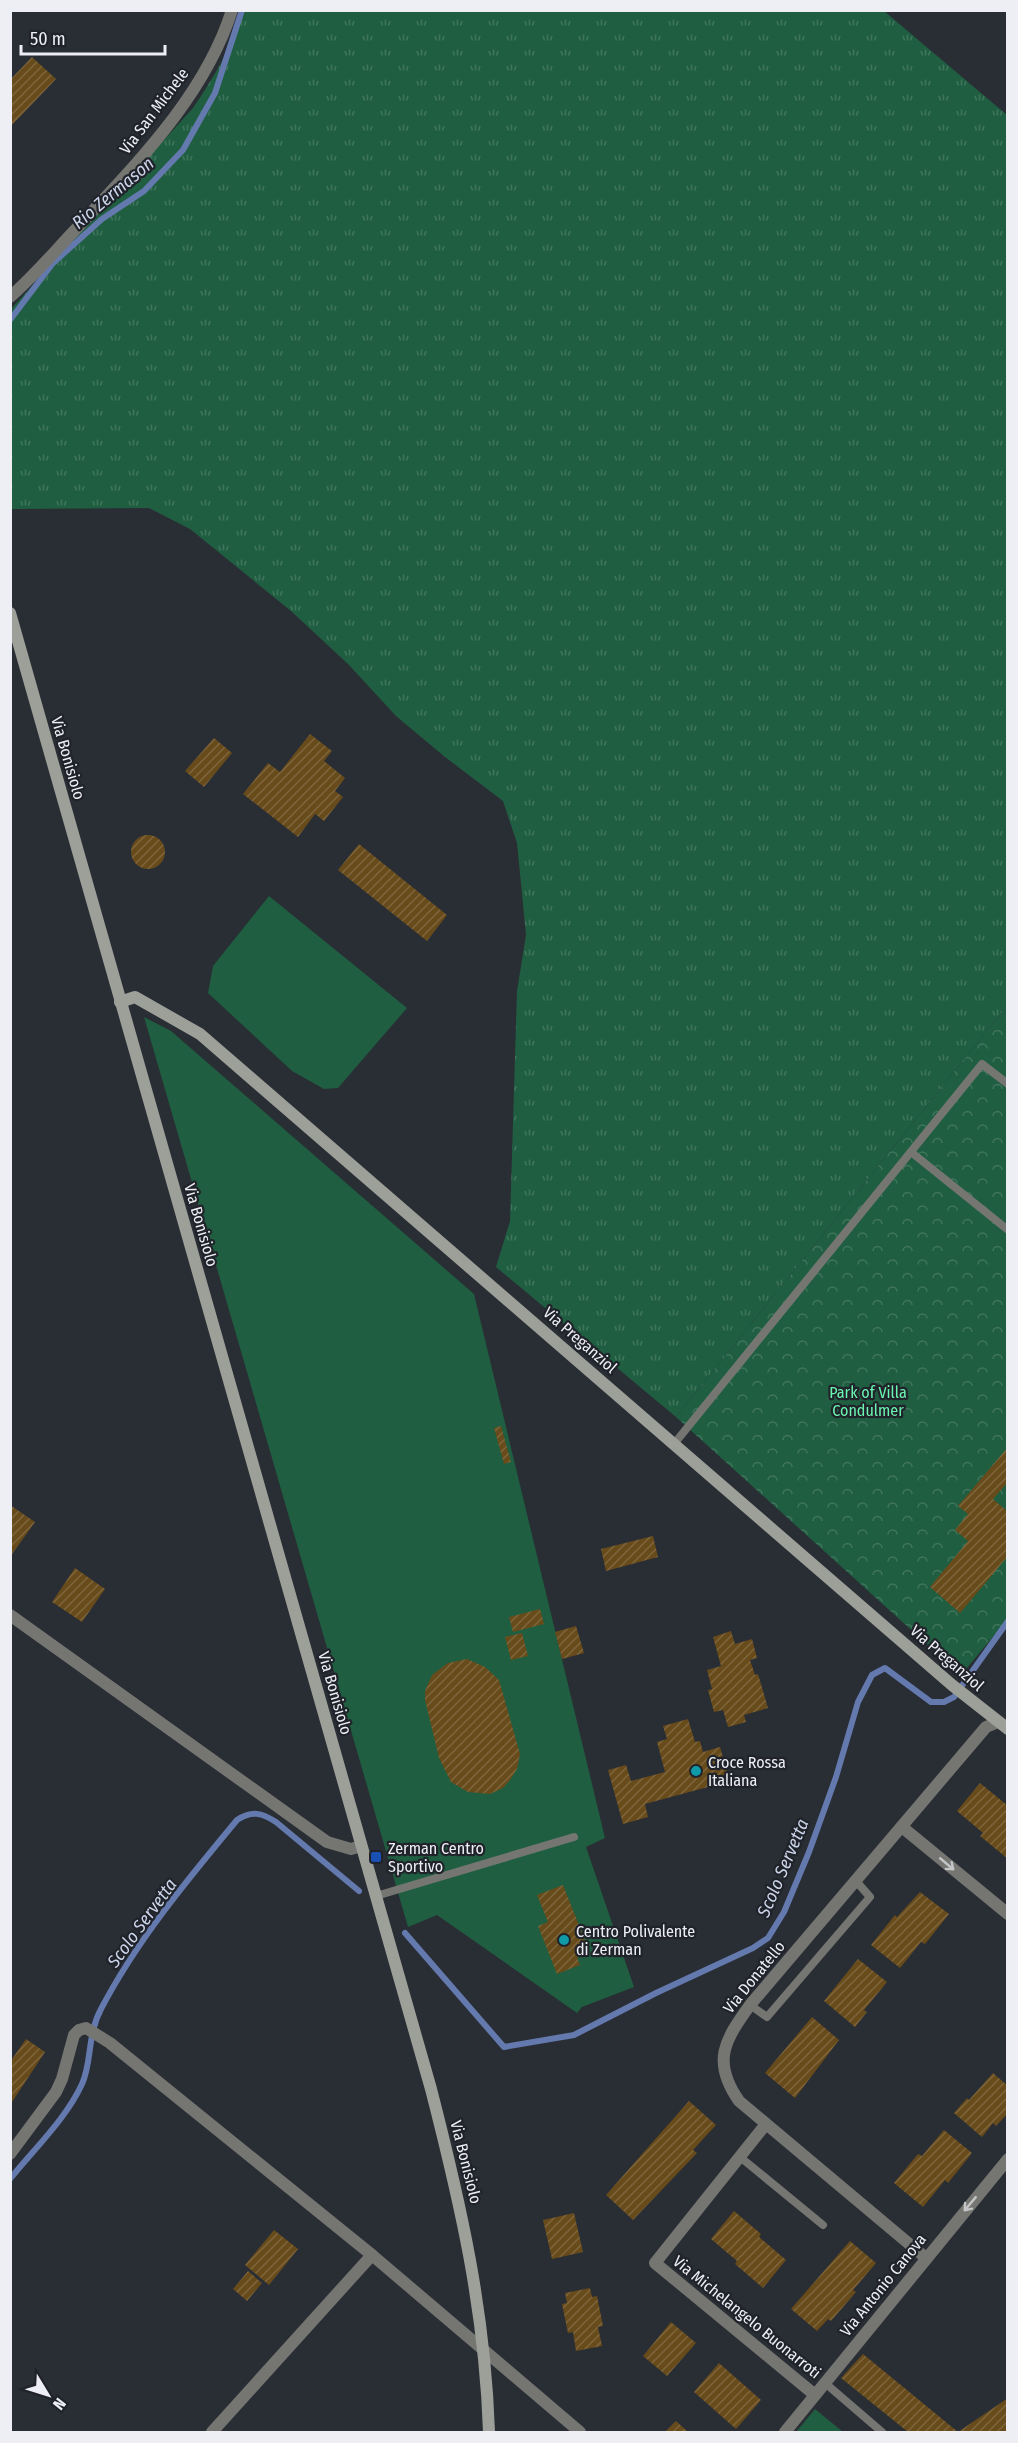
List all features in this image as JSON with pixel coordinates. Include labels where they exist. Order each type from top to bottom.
[{"type":"main road","name":"Via Bonisiolo","points":[[10,613],[431,2089],[459,2200],[476,2283],[485,2350],[489,2433]]},
{"type":"main road","name":"Via Preganziol","points":[[120,1002],[135,997],[200,1034],[987,1713],[997,1726]]},
{"type":"street","name":"Via San Michele","points":[[10,297],[158,138],[203,75],[222,40],[232,10]]},
{"type":"street","points":[[10,1615],[327,1842],[351,1849],[361,1846]]},
{"type":"street","name":"Via Donatello","points":[[926,2258],[739,2100],[728,2086],[723,2069],[723,2050],[730,2033],[750,2005],[902,1827],[997,1726]]},
{"type":"street","points":[[902,1827],[1008,1914]]},
{"type":"street","points":[[10,2154],[56,2092],[63,2079],[74,2035],[86,2028],[100,2036],[372,2255],[580,2433]]},
{"type":"street","name":"Via Michelangelo Buonarroti","points":[[766,2124],[655,2263],[815,2395]]},
{"type":"street","name":"Via Antonio Canova","points":[[785,2433],[1008,2159]]},
{"type":"street","points":[[212,2433],[372,2255]]},
{"type":"lane","points":[[674,1444],[982,1064],[1008,1084]]},
{"type":"lane","points":[[911,1152],[1008,1230]]},
{"type":"lane","points":[[376,1896],[574,1837]]},
{"type":"lane","points":[[750,2005],[767,2018],[870,1896],[856,1881]]},
{"type":"lane","points":[[740,2157],[823,2225]]},
{"type":"lane","name":"Via Michelangelo Buonarroti","points":[[825,2383],[882,2433]]},
{"type":"green space","points":[[242,11],[884,11],[1007,115],[1007,1006],[676,1417],[496,1267],[510,1221],[517,991],[526,935],[517,843],[503,801],[396,716],[349,665],[291,611],[190,529],[149,508],[11,509],[11,309],[193,108],[222,61]]},
{"type":"green space","points":[[269,896],[407,1008],[338,1088],[324,1089],[292,1071],[208,993],[213,966]]},
{"type":"green space","name":"Park of Villa Condulmer","points":[[1007,1006],[1007,1620],[961,1675],[676,1417]]},
{"type":"green space","points":[[144,1017],[171,1031],[474,1294],[605,1838],[586,1847],[634,1987],[582,2007],[577,2013],[437,1915],[408,1927]]},
{"type":"green space","points":[[815,2409],[843,2432],[796,2432]]},
{"type":"building","points":[[32,57],[56,79],[10,127],[10,80]]},
{"type":"building","points":[[310,734],[332,751],[324,761],[345,778],[335,791],[343,797],[324,821],[315,814],[298,837],[243,794],[268,763],[280,772]]},
{"type":"building","points":[[214,738],[232,753],[204,787],[185,771]]},
{"type":"building","points":[[148,835],[160,840],[165,852],[160,864],[148,869],[136,864],[131,852],[136,840]]},
{"type":"building","points":[[359,844],[447,915],[427,941],[338,870]]},
{"type":"building","points":[[501,1426],[511,1462],[504,1464],[494,1428]]},
{"type":"building","points":[[1008,1447],[1008,1482],[993,1499],[1008,1512],[1008,1556],[960,1613],[930,1587],[968,1541],[955,1530],[968,1514],[958,1506]]},
{"type":"building","points":[[10,1505],[35,1522],[10,1557]]},
{"type":"building","points":[[653,1536],[658,1557],[606,1571],[601,1549]]},
{"type":"building","points":[[75,1568],[105,1589],[82,1622],[52,1602]]},
{"type":"building","points":[[540,1609],[544,1624],[513,1632],[509,1617]]},
{"type":"building","points":[[576,1626],[584,1653],[562,1659],[555,1632]]},
{"type":"building","points":[[731,1631],[735,1644],[752,1639],[757,1658],[750,1660],[755,1675],[758,1674],[768,1708],[744,1715],[746,1722],[728,1727],[723,1710],[714,1712],[708,1690],[712,1689],[707,1670],[721,1666],[713,1637]]},
{"type":"building","points":[[522,1633],[528,1656],[511,1660],[505,1637]]},
{"type":"building","points":[[467,1659],[485,1667],[499,1680],[520,1754],[517,1769],[510,1780],[503,1788],[490,1794],[468,1792],[451,1782],[439,1758],[425,1700],[425,1691],[432,1675],[448,1663]]},
{"type":"building","name":"Croce Rossa Italiana","points":[[688,1719],[695,1742],[700,1741],[703,1752],[720,1747],[730,1781],[645,1804],[648,1817],[623,1824],[608,1770],[626,1765],[631,1781],[665,1772],[657,1742],[667,1739],[663,1726]]},
{"type":"building","points":[[980,1783],[1008,1806],[1008,1859],[980,1836],[983,1833],[957,1811]]},
{"type":"building","name":"Centro Polivalente di Zerman","points":[[563,1885],[590,1953],[577,1958],[580,1965],[557,1974],[538,1926],[548,1922],[537,1895]]},
{"type":"building","points":[[920,1892],[949,1914],[925,1944],[921,1942],[900,1968],[871,1945],[895,1915],[897,1917]]},
{"type":"building","points":[[858,1959],[887,1982],[864,2010],[867,2012],[855,2027],[824,2001]]},
{"type":"building","points":[[812,2017],[839,2040],[795,2098],[765,2073]]},
{"type":"building","points":[[26,2039],[45,2052],[10,2105],[10,2062]]},
{"type":"building","points":[[993,2073],[1008,2086],[1008,2113],[996,2126],[993,2123],[982,2137],[954,2113]]},
{"type":"building","points":[[689,2101],[716,2125],[693,2150],[697,2153],[633,2220],[606,2195]]},
{"type":"building","points":[[944,2130],[972,2153],[948,2183],[945,2180],[923,2207],[894,2183],[918,2154],[922,2156]]},
{"type":"building","points":[[734,2211],[786,2260],[763,2288],[735,2264],[737,2261],[711,2239]]},
{"type":"building","points":[[574,2213],[583,2252],[552,2259],[543,2220]]},
{"type":"building","points":[[274,2230],[298,2249],[269,2285],[245,2265]]},
{"type":"building","points":[[850,2241],[876,2263],[853,2290],[856,2292],[831,2321],[828,2319],[817,2331],[791,2309]]},
{"type":"building","points":[[248,2271],[262,2283],[247,2301],[233,2289]]},
{"type":"building","points":[[590,2288],[592,2297],[597,2296],[603,2326],[598,2327],[602,2346],[576,2351],[573,2332],[568,2333],[562,2304],[567,2303],[565,2293]]},
{"type":"building","points":[[671,2322],[696,2343],[667,2376],[643,2356]]},
{"type":"building","points":[[863,2354],[958,2432],[908,2432],[841,2378]]},
{"type":"building","points":[[719,2363],[761,2400],[736,2429],[694,2392]]},
{"type":"building","points":[[1008,2398],[1008,2432],[958,2432]]},
{"type":"building","points":[[676,2421],[688,2432],[665,2432]]},
{"type":"waterway","name":"Rio Zermason","points":[[10,320],[53,263],[102,219],[144,191],[183,150],[215,93],[242,10]]},
{"type":"waterway","name":"Scolo Servetta","points":[[405,1933],[504,2047],[574,2035],[656,1993],[753,1948],[768,1938],[784,1912],[836,1777],[858,1702],[872,1675],[885,1668],[931,1702],[944,1702],[954,1697],[1008,1621]]},
{"type":"waterway","name":"Scolo Servetta","points":[[10,2179],[59,2122],[82,2084],[97,2019],[115,1983],[147,1934],[237,1820],[252,1814],[271,1819],[359,1891]]},
{"type":"place","name":"Croce Rossa Italiana","points":[[696,1771]]},
{"type":"place","name":"Zerman Centro Sportivo","points":[[376,1857]]},
{"type":"place","name":"Centro Polivalente di Zerman","points":[[564,1940]]}]
